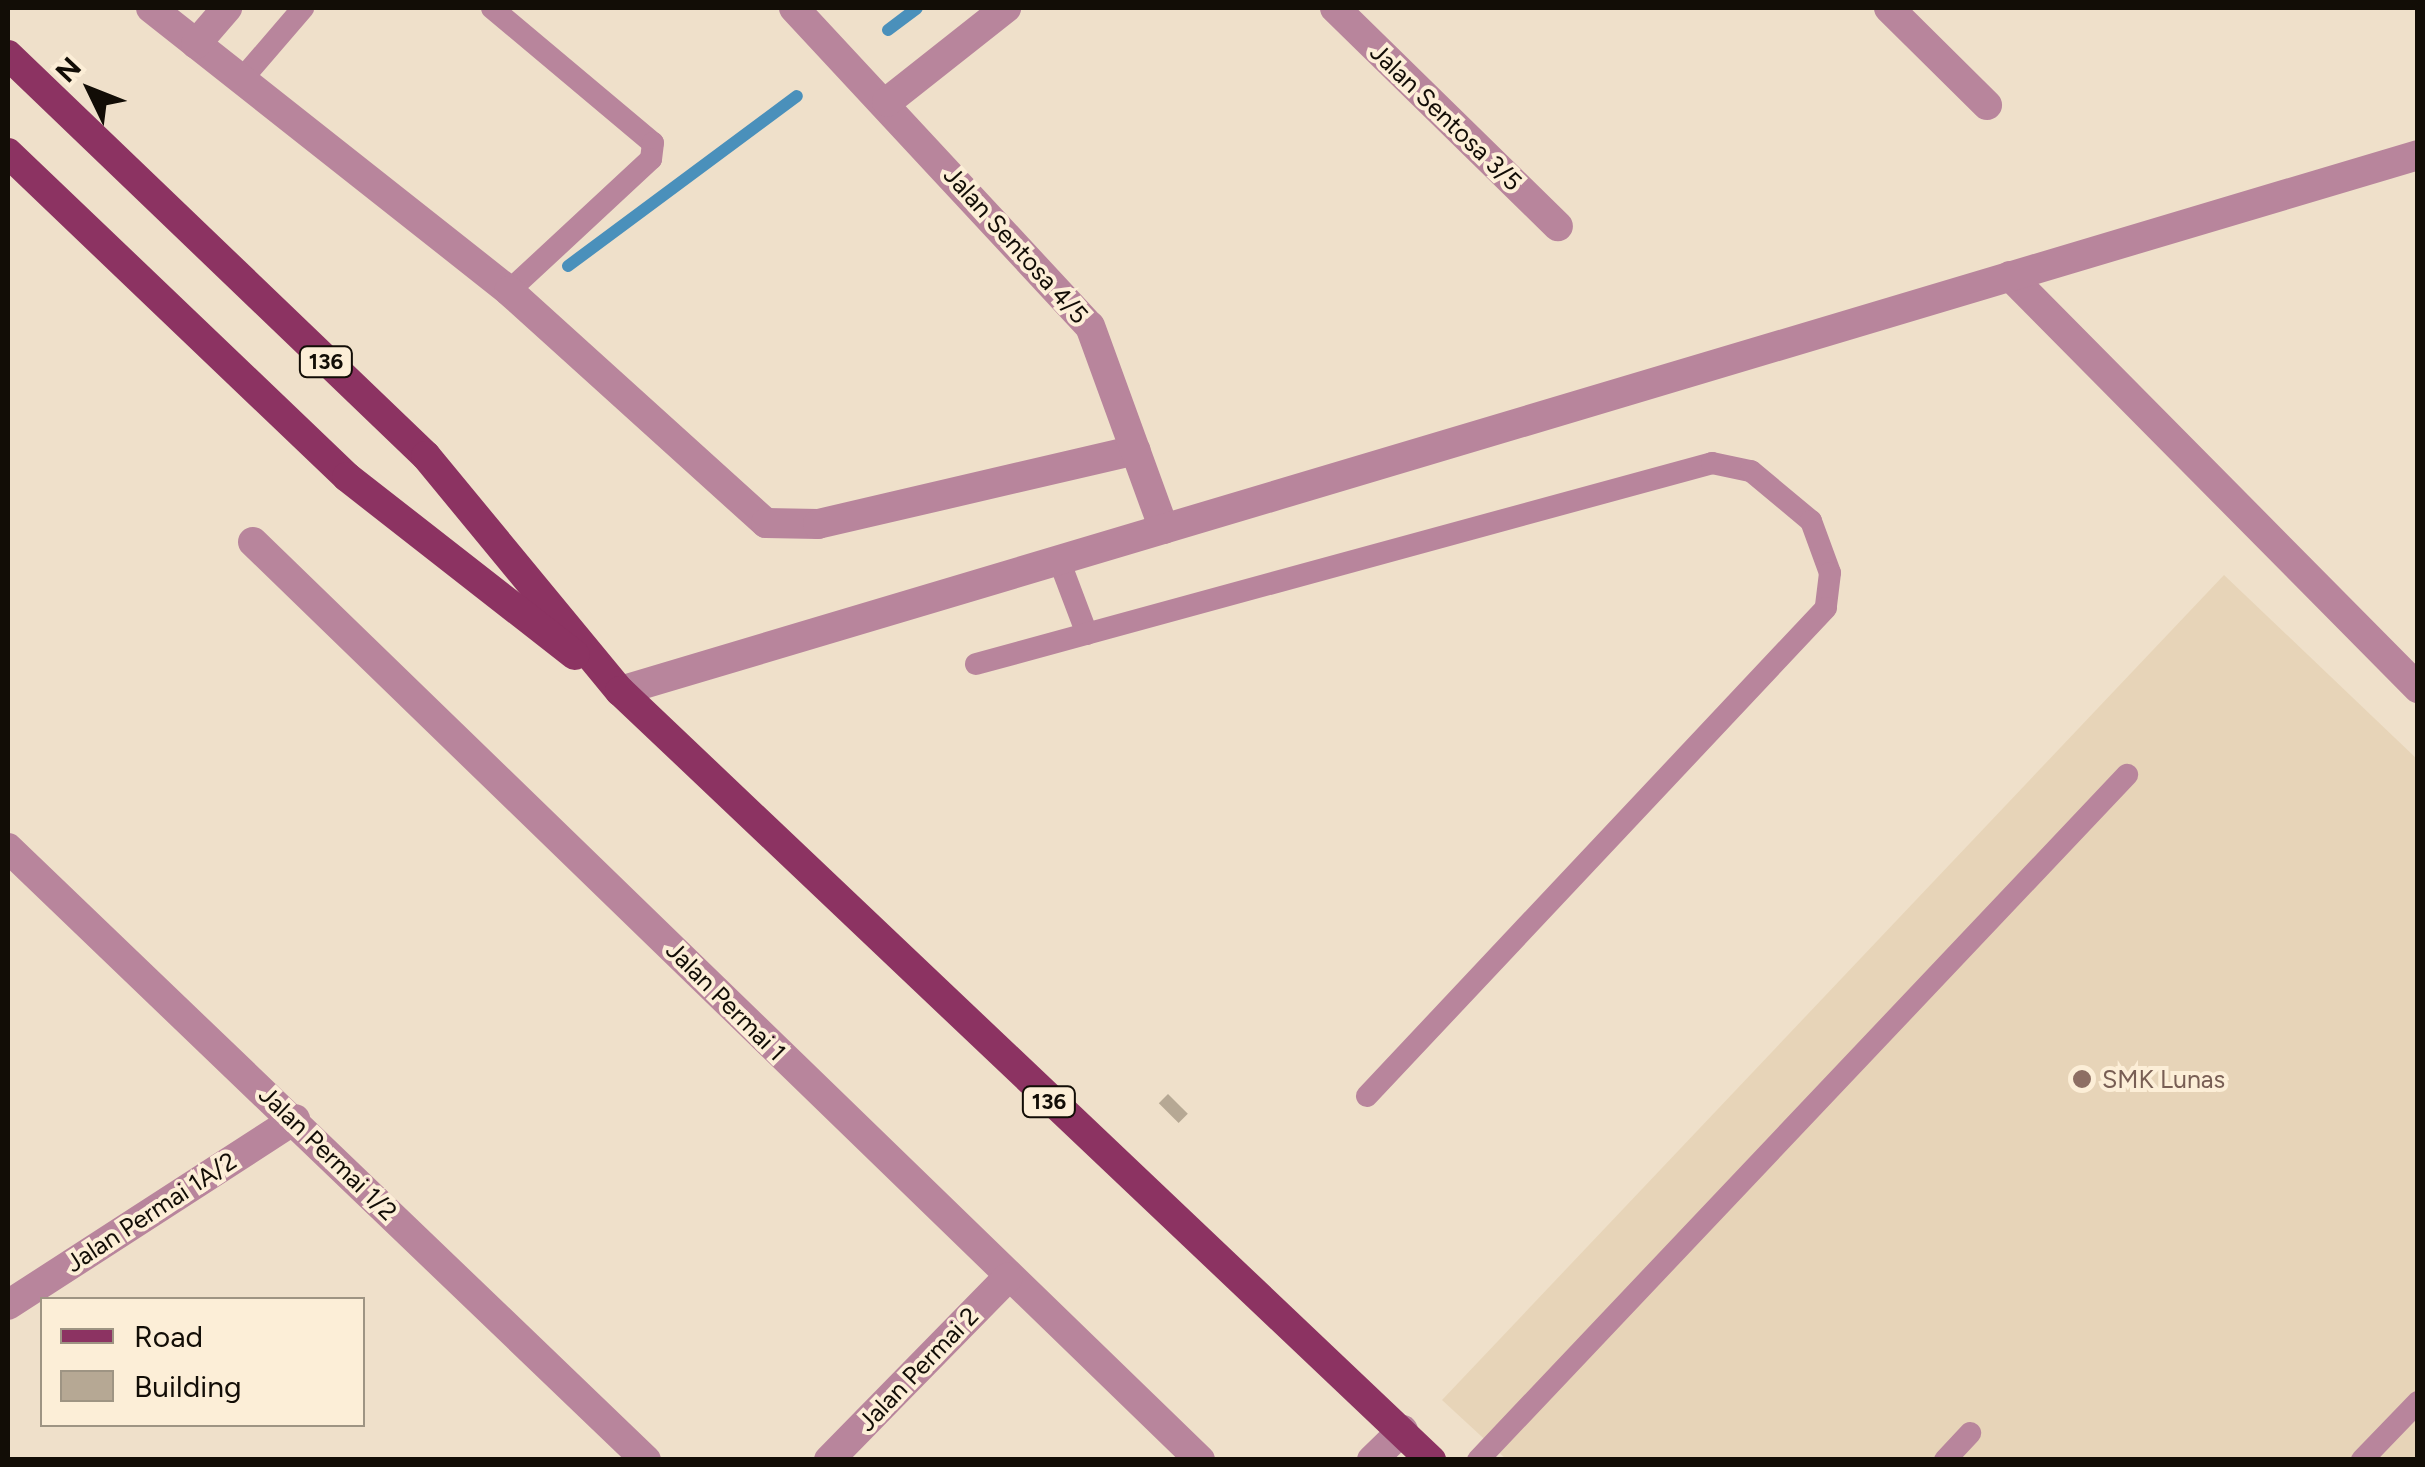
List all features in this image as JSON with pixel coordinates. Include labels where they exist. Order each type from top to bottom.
[{"type":"main road","name":"136","points":[[8,55],[426,456],[620,691],[898,964],[1431,1460]]},
{"type":"main road","name":"136","points":[[8,153],[347,477],[620,691]]},
{"type":"street","points":[[152,8],[509,291],[766,523],[818,524],[1135,450]]},
{"type":"street","points":[[196,44],[227,8]]},
{"type":"street","name":"Jalan Sentosa 4/5","points":[[794,8],[887,102],[1090,326],[1164,529]]},
{"type":"street","points":[[887,102],[1006,8]]},
{"type":"street","name":"Jalan Sentosa 3/5","points":[[1335,8],[1558,226]]},
{"type":"street","points":[[1890,8],[1987,105]]},
{"type":"street","points":[[620,691],[2418,155]]},
{"type":"street","points":[[2010,276],[2418,688]]},
{"type":"street","name":"Jalan Permai 1","points":[[253,542],[1200,1460]]},
{"type":"street","name":"Jalan Permai 1/2","points":[[8,848],[295,1119],[646,1460]]},
{"type":"street","name":"Jalan Permai 1A/2","points":[[8,1305],[295,1119]]},
{"type":"street","name":"Jalan Permai 2","points":[[829,1460],[1008,1278]]},
{"type":"street","points":[[1372,1460],[1402,1430]]},
{"type":"lane","points":[[242,80],[303,8]]},
{"type":"lane","points":[[492,8],[653,142],[650,158],[509,291]]},
{"type":"lane","points":[[976,664],[1712,463],[1751,471],[1811,521],[1830,573],[1826,608],[1367,1096]]},
{"type":"lane","points":[[1058,560],[1087,634]]},
{"type":"lane","points":[[1478,1460],[2127,775]]},
{"type":"lane","points":[[2362,1460],[2418,1402]]},
{"type":"lane","points":[[1946,1460],[1970,1433]]},
{"type":"shaded area","name":"SMK Lunas","points":[[2224,575],[2417,759],[2417,1459],[1506,1459],[1442,1400]]},
{"type":"building","points":[[1168,1094],[1188,1114],[1179,1123],[1159,1103]]},
{"type":"waterway","points":[[888,30],[917,8]]},
{"type":"waterway","points":[[568,266],[797,96]]},
{"type":"place","name":"SMK Lunas","points":[[2082,1079]]}]
